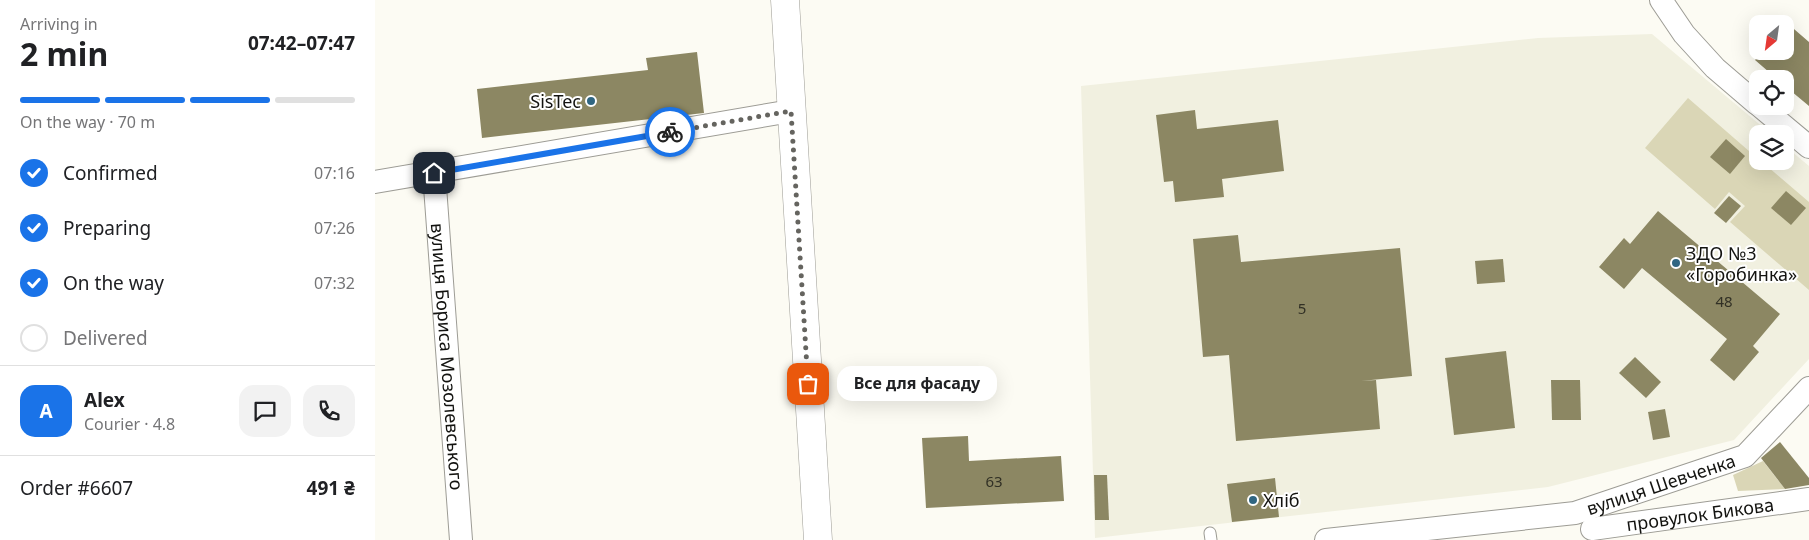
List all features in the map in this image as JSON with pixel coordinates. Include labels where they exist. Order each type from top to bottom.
[{"type":"main road","points":[[785,0],[818,540]]},
{"type":"street","points":[[1661,0],[1690,41],[1715,68],[1749,97]]},
{"type":"street","points":[[375,182],[791,111]]},
{"type":"street","points":[[1771,115],[1809,147]]},
{"type":"street","name":"вулиця Бориса Мозолевського","points":[[434,173],[461,540]]},
{"type":"street","name":"вулиця Шевченка","points":[[1575,513],[1745,456],[1809,388]]},
{"type":"street","name":"провулок Бикова","points":[[1598,534],[1809,499]]},
{"type":"street","points":[[1326,540],[1575,513],[1598,534]]},
{"type":"shaded area","points":[[1652,34],[1760,125],[1749,125],[1749,170],[1794,170],[1794,154],[1809,166],[1809,359],[1734,440],[1548,487],[1095,538],[1081,86],[1538,38]]},
{"type":"shaded area","points":[[1688,98],[1749,151],[1749,170],[1772,170],[1809,202],[1809,290],[1730,222],[1745,206],[1729,192],[1715,209],[1645,148]]},
{"type":"shaded area","points":[[1763,461],[1785,489],[1738,491],[1733,475]]},
{"type":"building","points":[[1794,29],[1809,42],[1809,106],[1794,94],[1794,70],[1767,70],[1755,60],[1794,60]]},
{"type":"building","name":"SisTec","points":[[697,52],[704,113],[482,138],[477,89],[648,70],[646,58]]},
{"type":"building","points":[[1195,110],[1197,129],[1278,120],[1284,171],[1222,179],[1224,197],[1175,202],[1173,181],[1164,182],[1156,115]]},
{"type":"building","points":[[1726,139],[1745,156],[1730,174],[1710,157]]},
{"type":"building","points":[[1786,191],[1806,208],[1791,225],[1771,208]]},
{"type":"building","points":[[1729,196],[1741,206],[1726,223],[1714,213]]},
{"type":"building","name":"ЗДО №3 «Горобинка»","points":[[1658,211],[1780,314],[1753,346],[1759,352],[1734,381],[1710,360],[1727,339],[1642,268],[1624,289],[1599,267],[1624,238],[1630,244]]},
{"type":"building","points":[[1238,235],[1241,262],[1400,248],[1412,376],[1361,381],[1376,380],[1380,429],[1236,441],[1229,355],[1203,357],[1193,239]]},
{"type":"building","points":[[1503,259],[1505,282],[1477,284],[1475,261]]},
{"type":"building","points":[[1506,351],[1515,428],[1454,435],[1445,358]]},
{"type":"building","points":[[1635,357],[1661,382],[1646,398],[1619,373]]},
{"type":"building","points":[[1551,380],[1580,380],[1581,420],[1552,420]]},
{"type":"building","points":[[1665,409],[1670,437],[1653,440],[1648,412]]},
{"type":"building","points":[[968,436],[969,461],[1061,456],[1064,501],[926,508],[922,438]]},
{"type":"building","points":[[1780,442],[1809,478],[1809,485],[1785,489],[1761,458]]},
{"type":"building","points":[[1094,475],[1107,475],[1109,520],[1095,520]]},
{"type":"building","name":"Хліб","points":[[1275,478],[1279,517],[1232,522],[1227,484]]},
{"type":"way so far","points":[[670,132],[791,111],[808,384]]},
{"type":"place","name":"SisTec","points":[[591,101]]},
{"type":"place","name":"ЗДО №3 «Горобинка»","points":[[1676,263]]},
{"type":"place","name":"Все для фасаду","points":[[808,384]]},
{"type":"place","name":"Хліб","points":[[1253,500]]},
{"type":"route","points":[[434,173],[670,132]]}]
